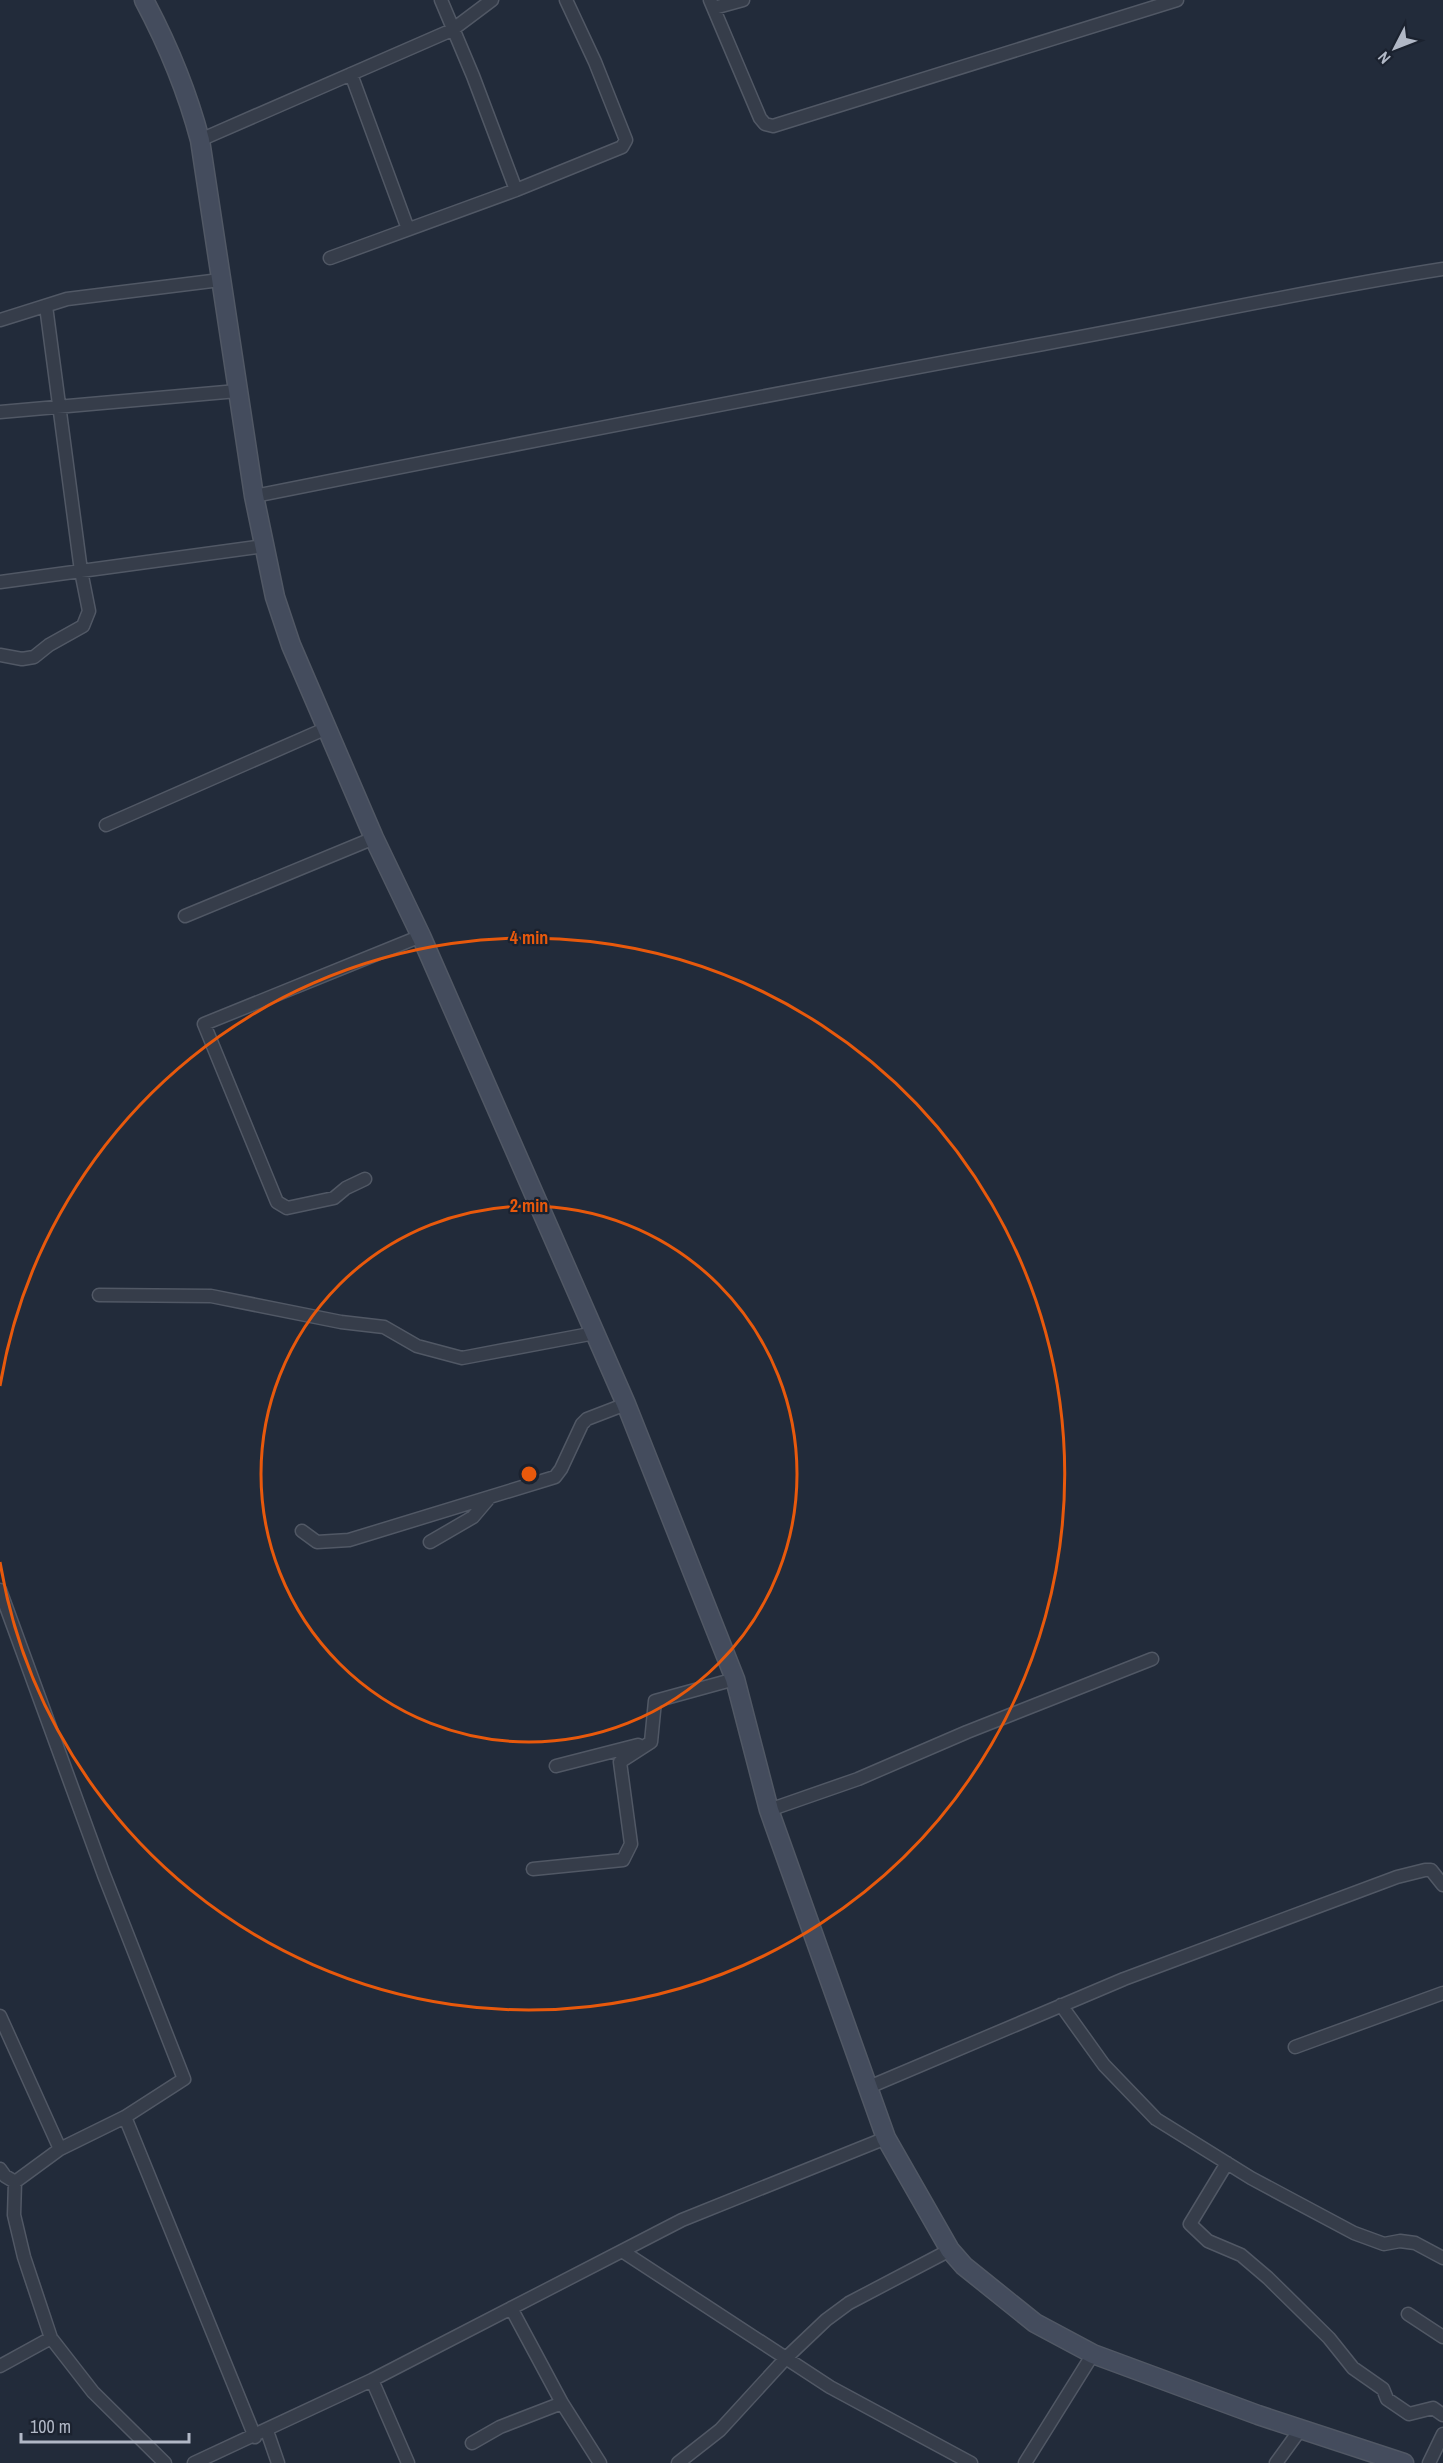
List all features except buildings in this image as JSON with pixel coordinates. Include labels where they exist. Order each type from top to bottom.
[{"type":"main road","points":[[144,0],[188,95],[200,140],[254,496],[275,597],[291,645],[374,838],[421,936],[626,1404],[735,1679],[769,1810],[886,2138],[950,2250],[964,2266],[1035,2323],[1093,2354],[1300,2430],[1404,2463]]},
{"type":"street","points":[[441,0],[473,76],[516,190]]},
{"type":"street","points":[[200,140],[452,30],[492,0]]},
{"type":"street","points":[[330,258],[516,190],[622,147],[626,140],[595,62],[566,0]]},
{"type":"street","points":[[743,0],[712,4],[760,118],[765,124],[773,126],[1138,6],[1177,0]]},
{"type":"street","points":[[351,74],[408,230]]},
{"type":"street","points":[[254,496],[716,404],[1046,344],[1248,302],[1443,269]]},
{"type":"street","points":[[0,320],[67,299],[220,280]]},
{"type":"street","points":[[0,655],[22,659],[34,657],[49,645],[83,626],[89,611],[81,571],[61,405],[46,306]]},
{"type":"street","points":[[0,412],[237,391]]},
{"type":"street","points":[[0,582],[264,546]]},
{"type":"street","points":[[106,825],[327,728]]},
{"type":"street","points":[[185,916],[374,838]]},
{"type":"street","points":[[365,1179],[334,1198],[287,1208],[282,1207],[277,1202],[204,1024],[421,936]]},
{"type":"street","points":[[99,1295],[211,1296],[341,1322],[384,1327],[417,1346],[462,1358],[595,1333]]},
{"type":"street","points":[[302,1531],[317,1542],[349,1540],[555,1477],[582,1424],[587,1419],[626,1404]]},
{"type":"street","points":[[430,1542],[473,1517],[490,1497]]},
{"type":"street","points":[[0,1590],[104,1875],[184,2079],[125,2117],[60,2149],[15,2182]]},
{"type":"street","points":[[769,1810],[858,1779],[967,1732],[1152,1659]]},
{"type":"street","points":[[651,1742],[655,1701],[735,1679]]},
{"type":"street","points":[[556,1766],[651,1742]]},
{"type":"street","points":[[533,1869],[623,1860],[631,1844],[620,1762],[651,1742]]},
{"type":"street","points":[[869,2086],[1061,2005],[1243,1933],[1396,1877],[1431,1870],[1443,1885]]},
{"type":"street","points":[[1295,2047],[1443,1993]]},
{"type":"street","points":[[1061,2005],[1104,2066],[1156,2119],[1227,2163],[1354,2233],[1384,2244],[1400,2241],[1415,2242],[1443,2258]]},
{"type":"street","points":[[0,2016],[60,2149]]},
{"type":"street","points":[[125,2117],[255,2437]]},
{"type":"street","points":[[194,2463],[255,2437],[372,2380],[682,2220],[886,2138]]},
{"type":"street","points":[[1227,2163],[1190,2224],[1208,2241],[1241,2255],[1268,2278],[1329,2338],[1353,2368],[1383,2389],[1387,2399],[1409,2414],[1433,2408],[1443,2415]]},
{"type":"street","points":[[0,2169],[5,2176],[15,2182]]},
{"type":"street","points":[[15,2182],[15,2215],[24,2257],[51,2338],[93,2392],[165,2463]]},
{"type":"street","points":[[678,2463],[720,2430],[786,2358],[826,2320],[849,2303],[950,2250]]},
{"type":"street","points":[[622,2251],[830,2387],[971,2463]]},
{"type":"street","points":[[511,2308],[562,2403],[600,2463]]},
{"type":"street","points":[[1408,2314],[1443,2337]]},
{"type":"street","points":[[0,2366],[51,2338]]},
{"type":"street","points":[[1025,2463],[1093,2354]]},
{"type":"street","points":[[372,2380],[408,2463]]},
{"type":"street","points":[[472,2443],[500,2427],[562,2403]]},
{"type":"street","points":[[1276,2463],[1300,2430]]},
{"type":"street","points":[[267,2431],[278,2463]]},
{"type":"street","points":[[1429,2463],[1443,2434]]}]
